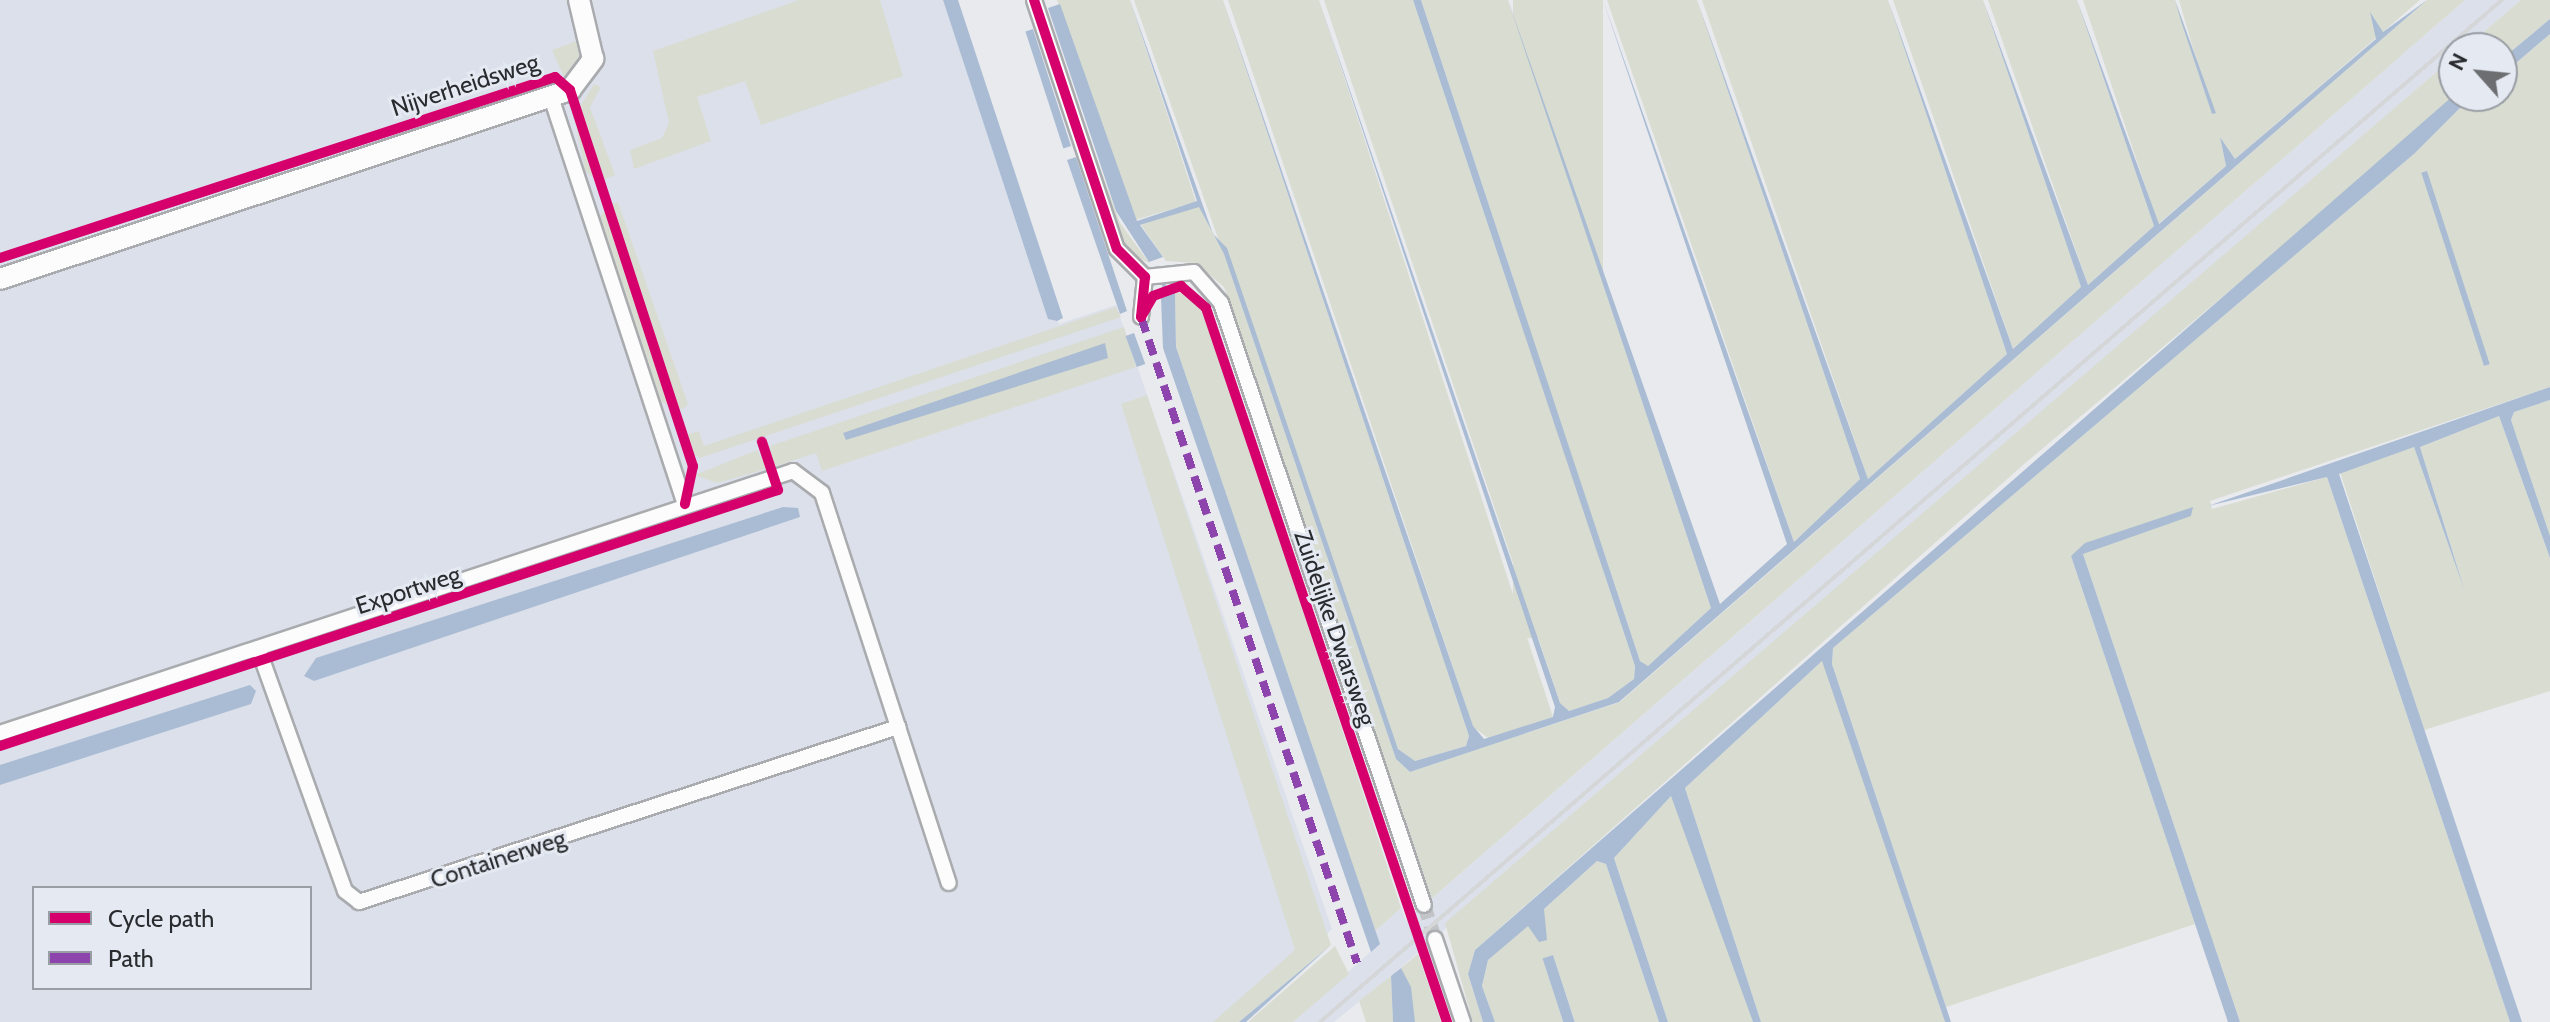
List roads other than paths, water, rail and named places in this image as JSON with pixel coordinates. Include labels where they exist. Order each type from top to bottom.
[{"type":"street","points":[[551,97],[581,83],[593,59],[579,0]]},
{"type":"street","points":[[1034,0],[1117,249],[1149,276],[1141,317]]},
{"type":"street","name":"Nijverheidsweg","points":[[0,279],[551,97],[685,504]]},
{"type":"street","name":"Zuidelijke Dwarsweg","points":[[1149,276],[1170,272],[1204,278],[1221,303],[1424,905]]},
{"type":"street","name":"Exportweg","points":[[0,733],[774,475],[809,477],[822,493],[949,883]]},
{"type":"street","name":"Containerweg","points":[[258,648],[345,891],[359,902],[898,727]]},
{"type":"street","points":[[1435,939],[1463,1022]]},
{"type":"water","points":[[943,0],[958,0],[1063,318],[1057,321],[1048,319]]},
{"type":"water","points":[[1130,0],[1212,232],[1199,207],[1140,225],[1163,257],[1149,262],[1116,211],[1048,8],[1060,4],[1137,221],[1197,201]]},
{"type":"water","points":[[1223,0],[1473,726],[1484,739],[1553,717],[1555,707],[1319,0],[1560,703],[1569,711],[1608,698],[1634,679],[1635,666],[1413,0],[1421,0],[1640,661],[1648,666],[1711,608],[1508,0],[1720,604],[1787,544],[1603,0],[1794,542],[1860,479],[1697,0],[1868,479],[2007,354],[1888,0],[2013,349],[2081,287],[1983,0],[2088,285],[2154,226],[2077,0],[2159,224],[2226,166],[2220,137],[2235,159],[2376,39],[2370,12],[2383,32],[2427,0],[1619,702],[1410,772],[1396,759],[1224,254],[1214,235],[1227,248],[1398,749],[1415,761],[1466,746],[1469,736]]},
{"type":"water","points":[[2175,0],[2216,113],[2212,114]]},
{"type":"water","points":[[2550,19],[2550,34],[2518,61],[2518,46]]},
{"type":"water","points":[[1033,29],[1071,146],[1063,148],[1025,31]]},
{"type":"water","points":[[2438,109],[2438,112],[2456,112],[2415,153],[1833,648],[1832,664],[1951,1022],[1945,1022],[1822,661],[1685,788],[1761,1022],[1753,1022],[1671,796],[1614,858],[1668,1022],[1659,1022],[1606,864],[1597,861],[1544,909],[1547,940],[1539,942],[1528,926],[1488,960],[1482,986],[1495,1022],[1483,1022],[1468,974],[1475,950]]},
{"type":"water","points":[[1076,157],[1127,311],[1120,314],[1067,160]]},
{"type":"water","points":[[2427,171],[2490,364],[2484,366],[2421,173]]},
{"type":"water","points":[[1175,293],[1176,347],[1380,944],[1371,952],[1163,348],[1161,298]]},
{"type":"water","points":[[1134,333],[1145,364],[1137,367],[1126,336]]},
{"type":"water","points":[[1105,343],[1108,358],[846,440],[843,433]]},
{"type":"water","points":[[2550,387],[2550,400],[2514,412],[2511,420],[2550,536],[2550,558],[2499,416],[2420,447],[2465,592],[2414,447],[2339,474],[2522,1022],[2510,1022],[2327,477],[2208,506]]},
{"type":"water","points":[[783,507],[798,508],[800,517],[314,681],[304,676],[316,658]]},
{"type":"water","points":[[2193,507],[2191,516],[2083,554],[2240,1022],[2228,1022],[2071,556],[2085,543]]},
{"type":"water","points":[[250,685],[256,691],[251,704],[0,785],[0,765]]},
{"type":"water","points":[[1331,945],[1246,1022],[1239,1022]]},
{"type":"water","points":[[1553,955],[1575,1022],[1563,1022],[1543,958]]},
{"type":"water","points":[[1401,968],[1411,987],[1415,1022],[1393,1022],[1391,976]]},
{"type":"waterway","points":[[1162,279],[1169,301]]},
{"type":"tunnel","points":[[1424,905],[1435,939]]},
{"type":"railway","points":[[1320,1022],[2502,0]]}]
